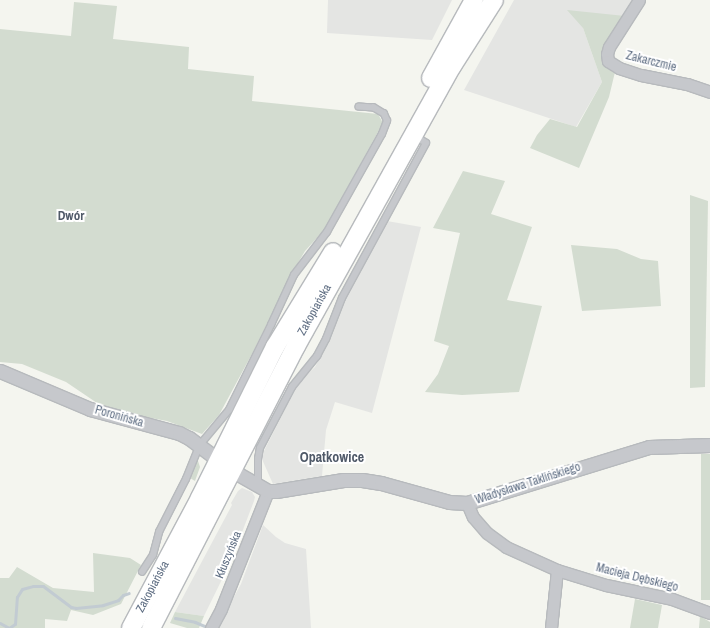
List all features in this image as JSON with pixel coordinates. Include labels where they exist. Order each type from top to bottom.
[{"type":"highway","name":"Zakopiańska","points":[[131,628],[278,342],[324,270],[474,0]]},
{"type":"highway","name":"Zakopiańska","points":[[150,628],[296,346],[419,140],[452,66],[494,0]]},
{"type":"street","name":"Zakarczmie","points":[[639,0],[610,47],[607,54],[608,61],[619,68],[641,75],[687,84],[710,92]]},
{"type":"street","name":"Poronińska","points":[[0,371],[90,409],[179,433],[233,470]]},
{"type":"street","name":"Władysława Taklińskiego","points":[[263,489],[282,490],[343,480],[362,480],[381,483],[449,502],[467,503],[649,447],[710,445]]},
{"type":"street","points":[[233,470],[263,489]]},
{"type":"street","name":"Kłuszyńska","points":[[212,625],[223,602],[263,489]]},
{"type":"street","name":"Macieja Dębskiego","points":[[467,503],[473,517],[488,535],[506,547],[557,570],[606,585],[672,599],[710,613]]},
{"type":"street","points":[[551,628],[557,570]]},
{"type":"lane","points":[[142,572],[152,555],[159,532],[186,479],[199,446],[228,410],[294,276],[327,232],[382,134],[387,121],[384,114],[374,108],[359,107]]},
{"type":"lane","points":[[263,489],[259,479],[258,459],[260,448],[292,387],[316,356],[326,339],[342,298],[419,140]]},
{"type":"shaded area","points":[[328,0],[452,0],[432,40],[327,33]]},
{"type":"shaded area","points":[[514,0],[633,0],[625,16],[583,28],[602,82],[576,127],[464,90]]},
{"type":"shaded area","points":[[74,2],[117,6],[113,39],[189,47],[188,69],[254,76],[252,101],[378,114],[383,123],[324,230],[305,251],[292,273],[253,352],[219,415],[202,434],[167,421],[119,412],[100,405],[66,382],[22,364],[0,362],[0,29],[71,36]]},
{"type":"shaded area","points":[[567,10],[625,16],[607,47],[615,68],[615,72],[609,97],[579,168],[530,148],[537,135],[550,119],[577,127],[602,82],[583,28]]},
{"type":"shaded area","points":[[463,171],[505,181],[491,214],[532,227],[507,300],[542,306],[519,392],[462,395],[425,392],[438,374],[449,346],[434,341],[460,233],[433,228]]},
{"type":"shaded area","points":[[690,195],[708,201],[705,387],[690,388]]},
{"type":"shaded area","points":[[387,221],[421,227],[372,413],[335,402],[326,430],[322,476],[273,484],[261,457],[298,383],[315,367],[326,346],[345,300]]},
{"type":"shaded area","points":[[571,245],[617,249],[641,259],[658,261],[661,306],[582,311]]},
{"type":"shaded area","points":[[701,454],[710,454],[710,600],[701,600]]},
{"type":"shaded area","points":[[197,458],[200,467],[195,481],[190,478]]},
{"type":"shaded area","points":[[242,488],[252,492],[255,497],[254,501],[231,561],[204,616],[175,612],[232,505],[231,503],[238,491]]},
{"type":"shaded area","points":[[263,525],[285,543],[306,549],[311,628],[217,628],[241,584]]},
{"type":"shaded area","points":[[93,553],[130,558],[141,565],[121,604],[93,615],[71,610],[67,621],[45,619],[45,628],[0,628],[0,578],[9,578],[17,567],[53,588],[94,592]]},
{"type":"shaded area","points":[[635,599],[662,605],[658,628],[630,628]]},
{"type":"shaded area","points":[[175,612],[204,616],[199,628],[187,628],[170,623]]},
{"type":"shaded area","points":[[700,616],[710,622],[710,628],[699,628]]},
{"type":"waterway","points":[[0,623],[9,628],[15,624],[17,597],[22,589],[33,586],[43,586],[71,607],[76,608],[103,605],[118,600],[123,595],[129,593]]},
{"type":"waterway","points":[[175,618],[195,622],[209,628]]},
{"type":"district","name":"Dwór","points":[[71,216]]},
{"type":"district","name":"Opatkowice","points":[[332,457]]}]
